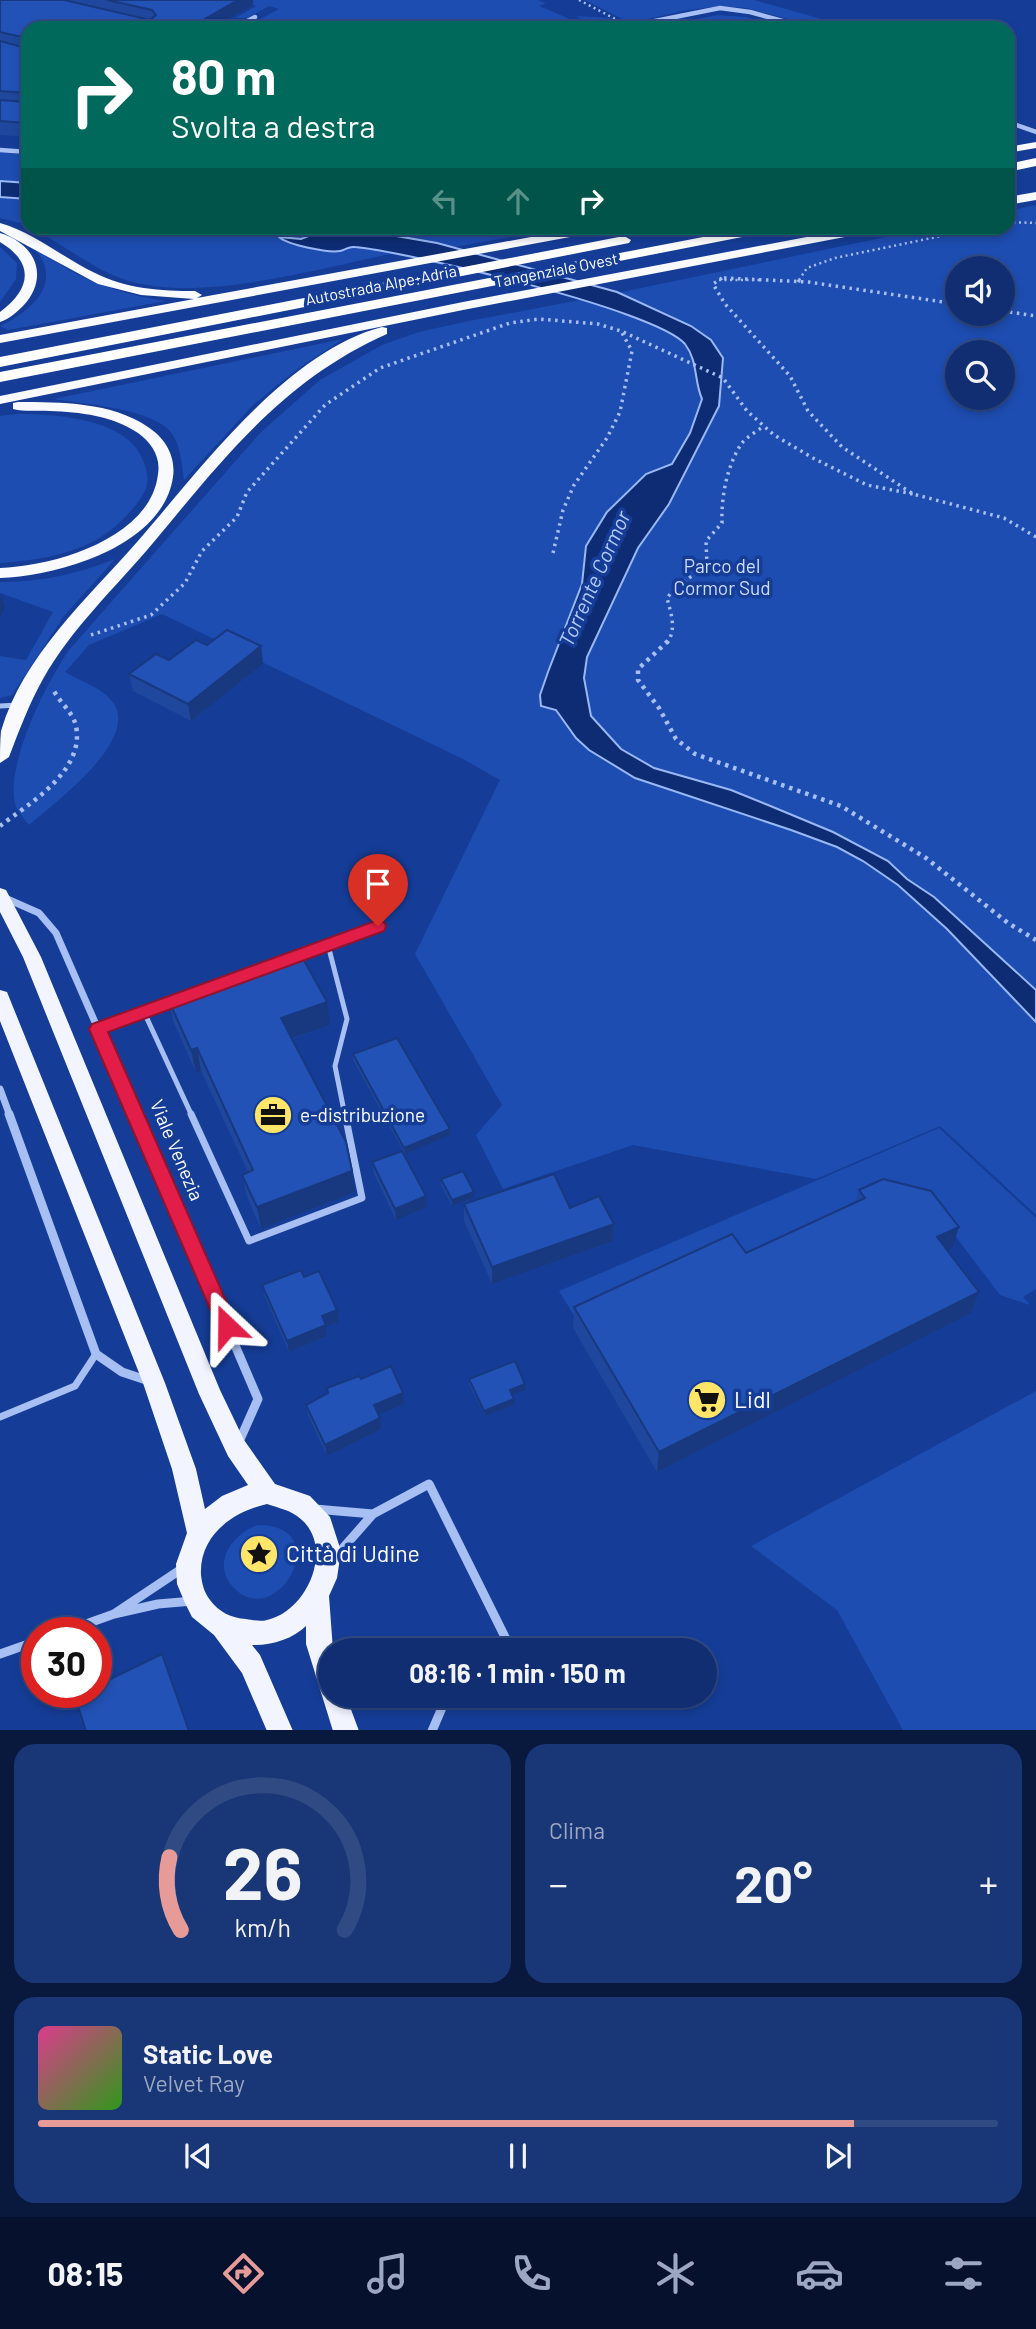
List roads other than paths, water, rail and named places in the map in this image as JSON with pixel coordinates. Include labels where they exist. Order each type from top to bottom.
[{"type":"highway","points":[[1015,149],[1036,145]]},
{"type":"highway","points":[[1015,166],[1036,162]]},
{"type":"highway","points":[[1015,180],[1036,176]]},
{"type":"highway","points":[[1015,200],[1036,196]]},
{"type":"highway","points":[[0,227],[23,236],[88,274],[128,290],[205,295],[300,284]]},
{"type":"highway","name":"Tangenziale Ovest","points":[[0,339],[556,235]]},
{"type":"highway","name":"Autostrada Alpe-Adria","points":[[0,377],[730,235]]},
{"type":"highway","name":"Tangenziale Ovest","points":[[0,400],[463,306],[834,235]]},
{"type":"highway","points":[[0,237],[20,249],[30,260],[33,274],[30,287],[20,303],[0,317]]},
{"type":"highway","name":"Autostrada Alpe-Adria","points":[[0,362],[642,237]]},
{"type":"highway","points":[[0,757],[34,680],[76,620],[259,413],[294,383],[337,353],[376,333],[463,306]]},
{"type":"highway","points":[[0,407],[48,406],[103,414],[123,420],[154,439],[164,452],[168,466],[162,496],[148,515],[128,533],[104,547],[74,559],[39,568],[0,573]]},
{"type":"main road","name":"Viale Venezia","points":[[1,896],[32,957],[210,1394],[236,1448],[267,1493]]},
{"type":"main road","points":[[0,997],[154,1383],[184,1469],[199,1532]]},
{"type":"main road","points":[[317,1597],[293,1621],[276,1630],[241,1633],[223,1627],[211,1619],[196,1601],[190,1579],[189,1563],[199,1532],[210,1519],[236,1500],[267,1493],[284,1496],[307,1507],[323,1526],[329,1550],[329,1565],[317,1597],[319,1638]]},
{"type":"main road","points":[[223,1627],[251,1664],[280,1730]]},
{"type":"main road","points":[[337,1708],[346,1730]]},
{"type":"street","points":[[655,21],[720,8],[750,12],[783,21]]},
{"type":"street","points":[[247,21],[255,17]]},
{"type":"street","points":[[1015,124],[1036,132]]},
{"type":"street","points":[[0,149],[21,151]]},
{"type":"street","name":"Viale Venezia","points":[[1,896],[38,911],[53,926],[62,943],[258,1399],[236,1448]]},
{"type":"street","points":[[0,1089],[96,1354],[122,1372],[154,1383]]},
{"type":"street","points":[[329,1565],[373,1514],[429,1484],[506,1638]]},
{"type":"street","points":[[307,1507],[373,1514]]},
{"type":"street","points":[[114,1614],[167,1581],[189,1563]]},
{"type":"street","points":[[106,1617],[158,1604],[196,1601]]},
{"type":"street","points":[[0,1654],[21,1647]]},
{"type":"street","points":[[432,1730],[442,1708]]},
{"type":"lane","points":[[0,706],[23,704]]},
{"type":"lane","points":[[274,964],[378,926]]},
{"type":"lane","points":[[144,1012],[249,1241],[362,1198],[335,1066],[347,1018],[328,945]]},
{"type":"lane","points":[[98,1029],[178,999]]},
{"type":"lane","points":[[0,1417],[75,1386],[96,1354]]},
{"type":"water","points":[[0,181],[21,182],[21,198],[0,197]]},
{"type":"water","name":"Torrente Cormor","points":[[296,235],[391,235],[437,243],[617,292],[691,326],[711,340],[723,358],[719,406],[669,504],[638,548],[587,657],[584,678],[591,716],[621,749],[654,768],[731,790],[833,832],[888,861],[907,879],[934,897],[1036,990],[1036,1022],[947,929],[898,885],[863,861],[837,847],[791,830],[635,778],[589,750],[576,738],[556,710],[541,706],[540,695],[582,584],[586,546],[607,512],[646,474],[672,464],[690,433],[702,399],[692,357],[685,344],[665,330],[629,315],[529,285],[425,259],[353,247],[334,251],[308,248],[279,237],[306,237]]},
{"type":"place","name":"e-distribuzione","points":[[273,1115]]},
{"type":"place","name":"Lidl","points":[[707,1400]]},
{"type":"place","name":"Città di Udine","points":[[259,1554]]},
{"type":"park label","name":"Parco del Cormor Sud","points":[[722,577]]}]
